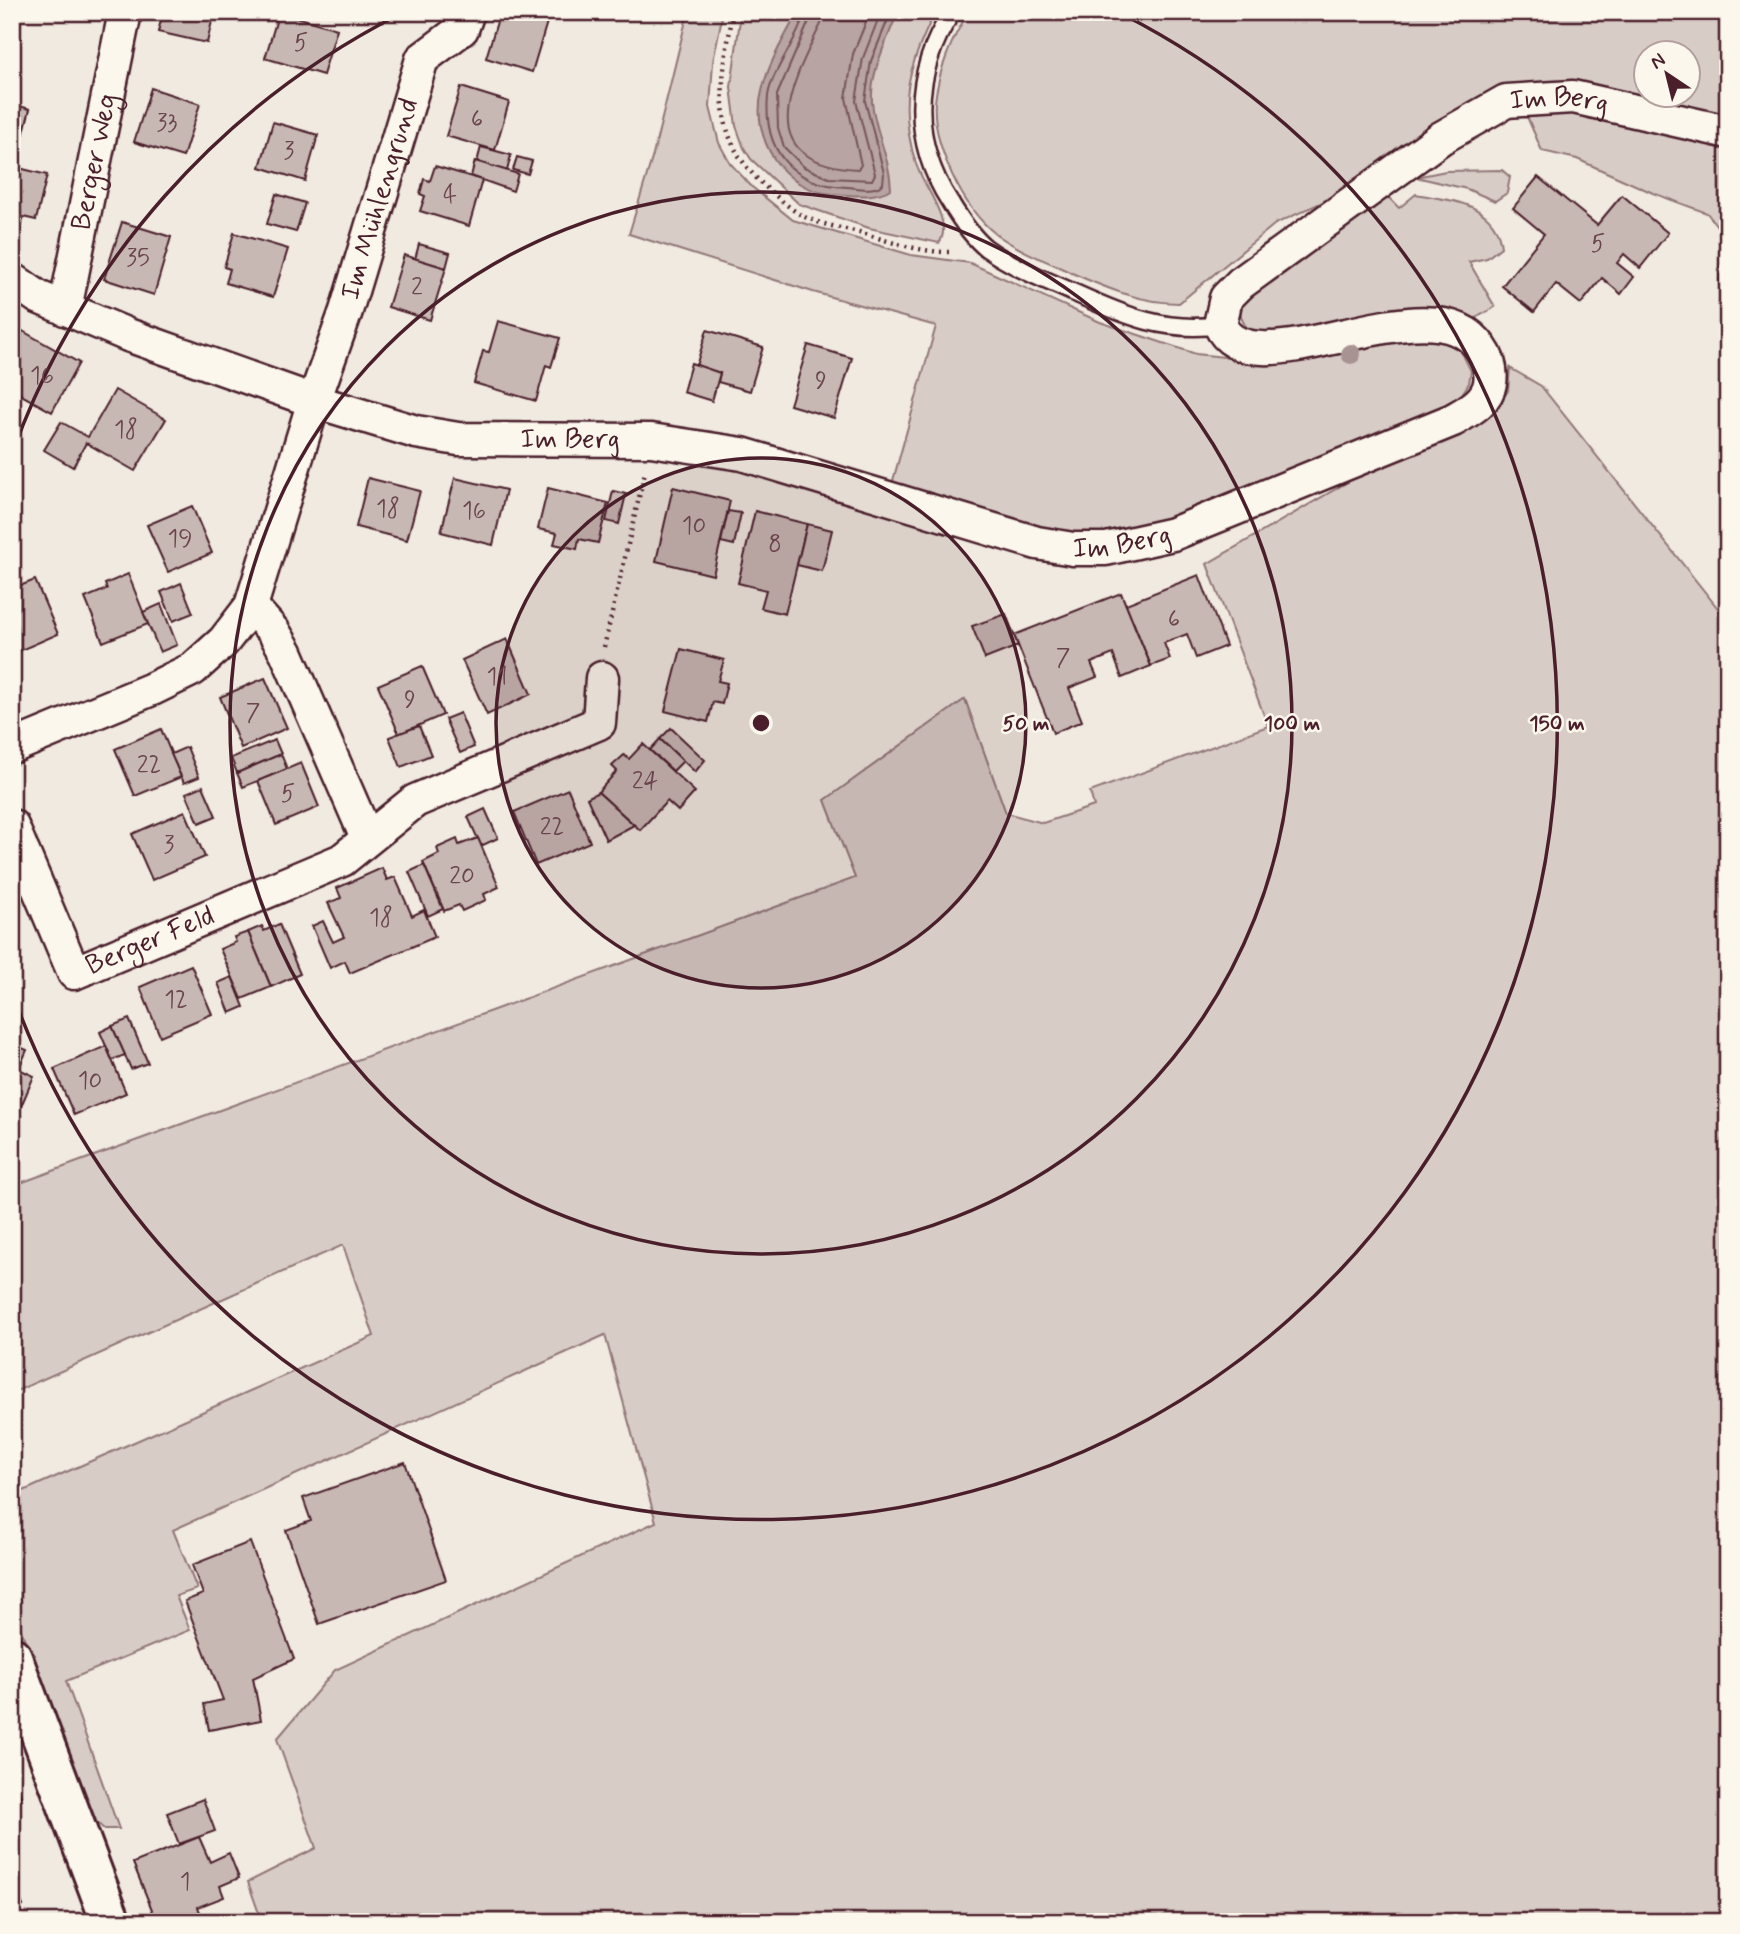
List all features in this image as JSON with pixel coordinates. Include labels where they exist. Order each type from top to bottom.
[{"type":"main road","points":[[12,1657],[111,1922]]},
{"type":"street","name":"Berger Weg","points":[[65,309],[125,12]]},
{"type":"street","name":"Im Mühlengrund","points":[[314,401],[346,311],[422,59],[463,29],[468,12]]},
{"type":"street","name":"Im Berg","points":[[314,401],[416,432],[458,439],[651,440],[742,454],[1037,543],[1073,550],[1106,549],[1173,534],[1436,428],[1475,406],[1489,387],[1491,372],[1487,356],[1469,334],[1455,329],[1438,325],[1385,327],[1272,349],[1241,345],[1230,340],[1220,325],[1226,298],[1241,283],[1441,138],[1506,101],[1573,97],[1728,132]]},
{"type":"street","points":[[12,279],[65,309],[128,335],[314,401],[251,607],[224,641],[192,669],[152,690],[12,747]]},
{"type":"street","points":[[251,607],[275,632],[286,652],[367,838]]},
{"type":"street","name":"Berger Feld","points":[[12,825],[74,973],[342,860],[415,801],[599,723],[602,678]]},
{"type":"lane","points":[[952,12],[927,61],[919,106],[922,131],[935,180],[957,214],[984,246],[1020,268],[1112,309],[1166,327],[1192,329],[1220,325]]},
{"type":"path","points":[[733,12],[722,80],[723,110],[729,142],[761,183],[796,211],[819,221],[908,246],[950,253],[984,246]]},
{"type":"path","points":[[602,678],[604,634],[651,440]]},
{"type":"shaded area","points":[[688,12],[723,12],[713,62],[710,107],[719,143],[730,163],[752,187],[793,220],[911,255],[970,263],[1100,322],[1196,354],[1262,361],[1418,337],[1446,343],[1461,351],[1471,371],[1469,383],[1455,405],[1178,518],[1125,531],[1070,534],[884,513],[936,326],[813,292],[629,234],[653,155]]},
{"type":"shaded area","points":[[741,12],[935,12],[912,68],[908,86],[907,122],[916,164],[943,225],[943,235],[939,243],[869,228],[799,204],[751,159],[736,126],[731,87]]},
{"type":"shaded area","points":[[969,12],[1728,12],[1728,122],[1665,108],[1702,108],[1702,38],[1632,38],[1632,101],[1571,87],[1275,224],[1179,303],[1165,302],[1111,289],[1014,246],[996,234],[972,209],[944,156],[935,119],[939,79],[952,44]]},
{"type":"shaded area","points":[[1576,107],[1728,140],[1728,320],[1719,283],[1723,234],[1707,213],[1653,193],[1577,159],[1542,151],[1525,112]]},
{"type":"shaded area","points":[[1502,170],[1510,177],[1507,193],[1495,201],[1467,189],[1416,177],[1446,171]]},
{"type":"shaded area","points":[[1385,194],[1399,208],[1416,194],[1458,202],[1482,213],[1491,221],[1501,247],[1487,258],[1469,262],[1495,307],[1472,320],[1455,313],[1304,332],[1252,333],[1241,316],[1243,297]]},
{"type":"shaded area","points":[[1510,368],[1541,386],[1728,621],[1728,1922],[262,1922],[248,1882],[316,1848],[277,1739],[335,1670],[656,1522],[605,1335],[173,1530],[197,1589],[176,1596],[190,1630],[66,1681],[119,1829],[104,1829],[97,1823],[12,1607],[12,1496],[374,1336],[343,1245],[12,1393],[12,1186],[855,878],[825,800],[965,699],[1006,813],[1043,823],[1094,806],[1090,792],[1268,726],[1207,564],[1382,462],[1465,430],[1491,415],[1508,391]]},
{"type":"water","points":[[798,12],[898,12],[880,56],[872,91],[874,113],[891,189],[863,196],[815,191],[799,183],[774,159],[761,127],[762,91],[782,40]]},
{"type":"building","points":[[163,12],[214,12],[207,43],[158,32]]},
{"type":"building","points":[[279,12],[337,29],[323,75],[265,58]]},
{"type":"building","points":[[500,12],[514,12],[547,22],[532,72],[486,58]]},
{"type":"building","points":[[461,87],[509,102],[495,150],[446,136]]},
{"type":"building","points":[[151,88],[200,104],[183,157],[134,142]]},
{"type":"building","points":[[12,104],[30,109],[15,167],[47,175],[36,220],[23,217],[20,229],[12,227]]},
{"type":"building","points":[[273,122],[318,135],[305,181],[260,167]]},
{"type":"building","points":[[481,147],[511,155],[507,171],[477,162]]},
{"type":"building","points":[[517,157],[532,161],[528,174],[513,170]]},
{"type":"building","points":[[475,161],[518,174],[513,191],[471,176]]},
{"type":"building","points":[[435,166],[482,180],[469,226],[420,211],[425,196],[420,194],[424,179],[430,181]]},
{"type":"building","points":[[1538,177],[1597,225],[1622,195],[1668,233],[1640,268],[1624,254],[1617,263],[1634,277],[1621,294],[1602,278],[1581,304],[1556,284],[1534,312],[1502,286],[1544,234],[1513,208]]},
{"type":"building","points":[[276,194],[305,203],[296,232],[267,224]]},
{"type":"building","points":[[122,222],[171,237],[154,295],[104,279]]},
{"type":"building","points":[[234,233],[288,249],[273,297],[226,283],[230,269],[224,267]]},
{"type":"building","points":[[419,244],[450,253],[446,268],[415,259]]},
{"type":"building","points":[[404,255],[446,268],[430,320],[388,307]]},
{"type":"building","points":[[498,321],[560,338],[551,367],[546,365],[536,401],[474,383],[483,351],[489,352]]},
{"type":"building","points":[[12,325],[79,363],[52,412],[12,390]]},
{"type":"building","points":[[707,330],[763,347],[750,391],[718,382],[720,373],[696,366]]},
{"type":"building","points":[[808,345],[852,358],[834,418],[790,405]]},
{"type":"building","points":[[691,363],[720,373],[712,401],[683,392]]},
{"type":"building","points":[[115,390],[166,419],[135,471],[86,443],[73,467],[44,450],[61,422],[88,437]]},
{"type":"building","points":[[368,478],[420,491],[407,540],[356,527]]},
{"type":"building","points":[[455,478],[506,490],[493,545],[441,532]]},
{"type":"building","points":[[673,487],[730,501],[713,575],[656,561]]},
{"type":"building","points":[[548,488],[608,503],[598,543],[579,539],[577,549],[554,544],[557,533],[538,529]]},
{"type":"building","points":[[613,491],[626,494],[619,524],[606,521]]},
{"type":"building","points":[[192,506],[212,553],[168,572],[147,525]]},
{"type":"building","points":[[728,511],[741,513],[734,545],[721,542]]},
{"type":"building","points":[[755,511],[807,524],[785,614],[761,608],[766,590],[738,583]]},
{"type":"building","points":[[807,524],[832,530],[822,571],[797,565]]},
{"type":"building","points":[[128,574],[148,624],[103,642],[85,598],[107,589],[105,584]]},
{"type":"building","points":[[1199,575],[1226,646],[1196,658],[1187,634],[1164,643],[1170,659],[1151,666],[1126,604]]},
{"type":"building","points":[[35,580],[58,634],[12,654],[12,589]]},
{"type":"building","points":[[181,583],[193,613],[173,621],[161,592]]},
{"type":"building","points":[[1121,593],[1151,666],[1122,678],[1113,654],[1091,663],[1097,677],[1069,688],[1082,721],[1053,733],[1014,635]]},
{"type":"building","points":[[161,604],[177,645],[160,652],[143,612]]},
{"type":"building","points":[[1006,614],[1018,646],[985,659],[972,626]]},
{"type":"building","points":[[507,639],[531,694],[487,715],[462,660]]},
{"type":"building","points":[[681,649],[724,660],[718,681],[727,683],[722,704],[713,702],[708,722],[665,711]]},
{"type":"building","points":[[422,666],[443,715],[399,734],[378,685]]},
{"type":"building","points":[[265,678],[287,728],[241,748],[220,697]]},
{"type":"building","points":[[460,713],[474,747],[460,753],[445,719]]},
{"type":"building","points":[[419,726],[431,755],[401,767],[389,737]]},
{"type":"building","points":[[671,728],[705,760],[695,772],[660,739]]},
{"type":"building","points":[[161,729],[181,777],[135,796],[115,749]]},
{"type":"building","points":[[660,739],[683,761],[673,771],[650,750]]},
{"type":"building","points":[[275,740],[281,754],[237,773],[231,758]]},
{"type":"building","points":[[643,744],[695,792],[678,811],[667,801],[640,830],[598,792],[617,771],[612,766],[624,755],[629,759]]},
{"type":"building","points":[[187,747],[199,777],[184,783],[171,754]]},
{"type":"building","points":[[281,754],[287,769],[243,787],[237,773]]},
{"type":"building","points":[[301,763],[319,807],[276,825],[258,781]]},
{"type":"building","points":[[203,786],[216,816],[199,823],[186,793]]},
{"type":"building","points":[[568,789],[590,842],[536,865],[514,812]]},
{"type":"building","points":[[598,792],[634,825],[606,840],[587,798]]},
{"type":"building","points":[[485,809],[498,838],[481,846],[468,817]]},
{"type":"building","points":[[185,811],[205,857],[152,880],[132,834]]},
{"type":"building","points":[[478,838],[499,887],[484,894],[486,900],[462,911],[459,905],[444,911],[423,862],[439,854],[437,848],[457,839],[459,845]]},
{"type":"building","points":[[424,865],[443,909],[428,916],[409,872]]},
{"type":"building","points":[[382,868],[387,880],[395,877],[412,916],[424,910],[435,937],[350,973],[345,961],[330,968],[312,926],[323,921],[333,942],[344,937],[328,903],[341,898],[337,888]]},
{"type":"building","points":[[279,924],[300,974],[271,987],[248,932],[262,926],[264,931]]},
{"type":"building","points":[[248,932],[271,987],[242,999],[220,949],[236,942],[234,937]]},
{"type":"building","points":[[191,965],[212,1014],[160,1036],[140,987]]},
{"type":"building","points":[[232,977],[244,1007],[230,1013],[218,983]]},
{"type":"building","points":[[129,1019],[148,1063],[131,1069],[112,1026]]},
{"type":"building","points":[[112,1026],[125,1055],[112,1060],[100,1032]]},
{"type":"building","points":[[12,1044],[27,1050],[12,1084]]},
{"type":"building","points":[[106,1046],[126,1093],[74,1115],[54,1069]]},
{"type":"building","points":[[19,1069],[34,1076],[16,1118],[12,1116],[12,1084]]},
{"type":"building","points":[[405,1462],[446,1580],[319,1624],[286,1530],[311,1521],[303,1498]]},
{"type":"building","points":[[250,1542],[294,1659],[253,1678],[261,1720],[209,1730],[204,1704],[223,1700],[185,1601],[203,1594],[192,1565]]},
{"type":"building","points":[[12,1776],[22,1799],[12,1803]]},
{"type":"building","points":[[203,1799],[215,1831],[179,1844],[167,1813]]},
{"type":"building","points":[[199,1837],[210,1862],[229,1853],[239,1878],[220,1886],[224,1897],[198,1907],[204,1922],[157,1922],[133,1863]]},
{"type":"building","points":[[12,1879],[23,1906],[12,1910]]}]
